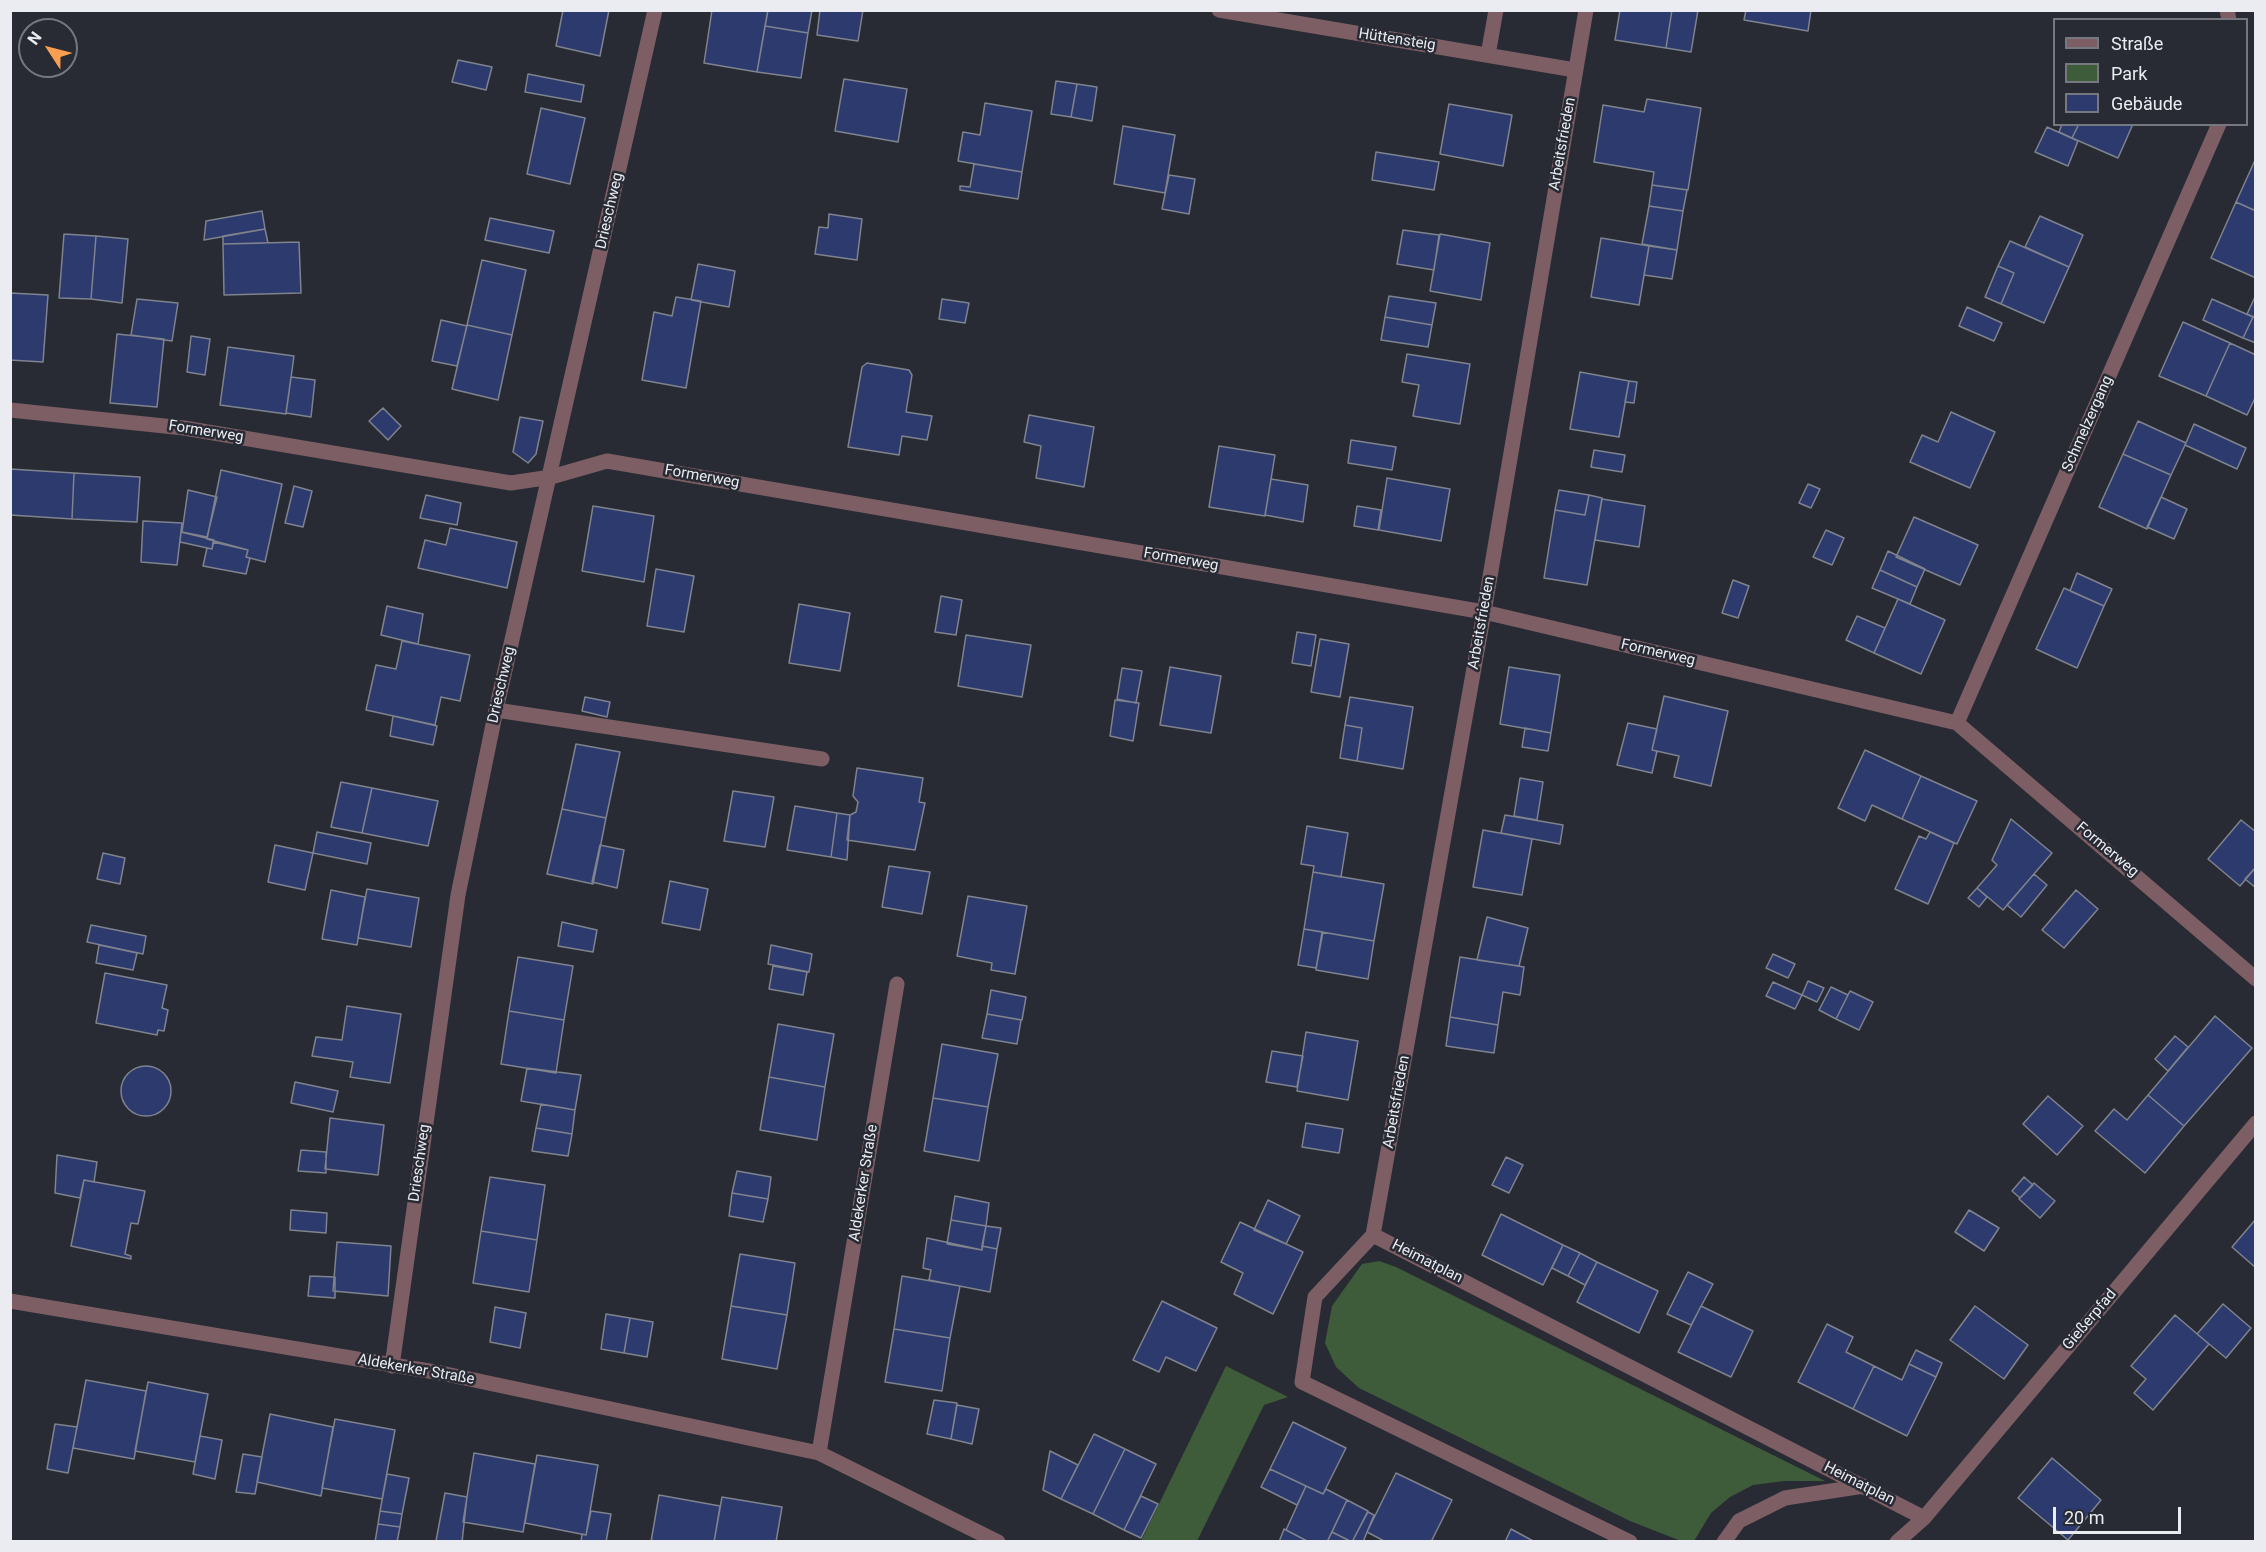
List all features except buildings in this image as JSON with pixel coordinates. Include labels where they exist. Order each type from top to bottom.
[{"type":"street","name":"Drieschweg","points":[[392,1366],[458,895],[496,710],[551,477],[655,10]]},
{"type":"street","name":"Hüttensteig","points":[[1219,10],[1575,70]]},
{"type":"street","points":[[1488,55],[1496,10]]},
{"type":"street","name":"Arbeitsfrieden","points":[[1373,1235],[1484,612],[1586,10]]},
{"type":"street","name":"Schmelzergang","points":[[1957,723],[2217,126]]},
{"type":"street","name":"Formerweg","points":[[10,410],[184,428],[511,483],[551,477],[607,461],[1484,612],[1957,723],[2256,979]]},
{"type":"street","points":[[496,710],[822,759]]},
{"type":"street","name":"Aldekerker Straße","points":[[819,1452],[897,984]]},
{"type":"street","name":"Gießerpfad","points":[[1924,1518],[2256,1123]]},
{"type":"street","name":"Heimatplan","points":[[1630,1542],[1302,1382],[1315,1297],[1373,1235],[1924,1518]]},
{"type":"street","name":"Aldekerker Straße","points":[[10,1301],[441,1373],[819,1452],[998,1542]]},
{"type":"street","points":[[1724,1542],[1739,1521],[1785,1498],[1864,1486]]},
{"type":"street","points":[[1897,1542],[1924,1518]]},
{"type":"green space","points":[[1379,1261],[1396,1267],[1825,1481],[1784,1481],[1753,1485],[1730,1497],[1711,1513],[1694,1541],[1681,1541],[1630,1521],[1359,1388],[1336,1367],[1325,1343],[1332,1306],[1362,1264]]},
{"type":"green space","points":[[1226,1366],[1288,1397],[1264,1405],[1197,1541],[1141,1541]]}]
